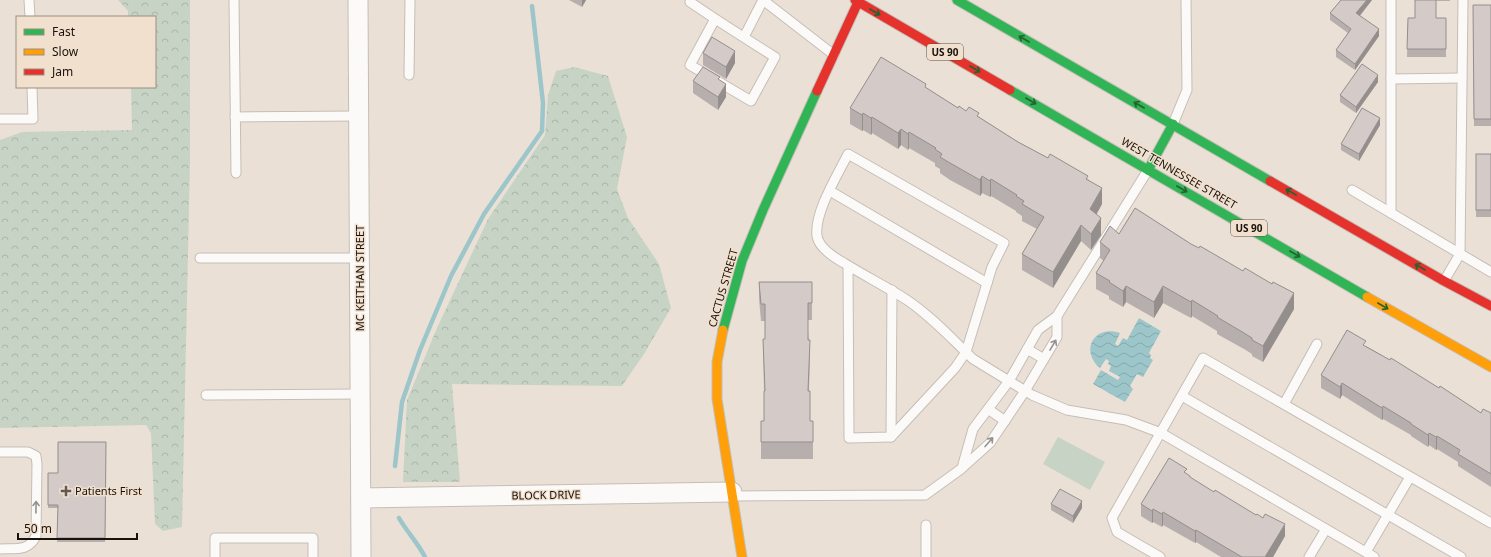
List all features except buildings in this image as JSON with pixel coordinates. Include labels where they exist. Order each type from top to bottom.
[{"type":"main road","points":[[957,0],[1444,281],[1491,306]]},
{"type":"main road","name":"CACTUS STREET","points":[[742,557],[717,399],[717,362],[722,332],[742,261],[763,210],[858,1]]},
{"type":"main road","name":"WEST TENNESSEE STREET","points":[[858,1],[1419,327],[1491,367]]},
{"type":"main road","points":[[1148,170],[1173,124]]},
{"type":"street","name":"MC KEITHAN STREET","points":[[358,0],[361,557]]},
{"type":"street","name":"BLOCK DRIVE","points":[[361,498],[732,494]]},
{"type":"lane","points":[[29,0],[30,16]]},
{"type":"lane","points":[[234,0],[236,173]]},
{"type":"lane","points":[[409,74],[410,0]]},
{"type":"lane","points":[[744,37],[763,0],[834,54]]},
{"type":"lane","points":[[1173,124],[1187,90],[1186,0]]},
{"type":"lane","points":[[1391,0],[1391,213]]},
{"type":"lane","points":[[1444,281],[1460,254],[1463,0]]},
{"type":"lane","points":[[690,2],[775,57],[751,101],[690,65],[715,19]]},
{"type":"lane","points":[[1391,79],[1462,78]]},
{"type":"lane","points":[[0,119],[33,119],[32,88]]},
{"type":"lane","points":[[235,117],[359,116]]},
{"type":"lane","points":[[848,266],[849,438],[891,437],[955,368],[966,352],[992,268],[1004,243],[848,154],[820,212],[816,226],[817,238],[826,250],[848,266],[892,290],[908,301],[934,321],[966,352],[973,359],[1032,395],[1067,410],[1126,420],[1161,432],[1374,557]]},
{"type":"lane","points":[[961,469],[973,429],[1009,381],[1038,330],[1057,316],[1148,170]]},
{"type":"lane","points":[[1352,190],[1491,272]]},
{"type":"lane","points":[[830,191],[987,283]]},
{"type":"lane","points":[[200,258],[360,258]]},
{"type":"lane","points":[[891,437],[892,290]]},
{"type":"lane","points":[[732,494],[925,495],[961,469],[990,442],[1025,391],[1057,338],[1057,316]]},
{"type":"lane","points":[[1284,404],[1318,344]]},
{"type":"lane","points":[[1027,349],[1044,359]]},
{"type":"lane","points":[[1160,557],[1117,532],[1112,518],[1203,358],[1491,523]]},
{"type":"lane","points":[[206,395],[360,394]]},
{"type":"lane","points":[[1182,396],[1461,557]]},
{"type":"lane","points":[[988,409],[1005,421]]},
{"type":"lane","points":[[1,452],[28,452],[36,456],[37,464],[36,536],[32,543],[25,548],[2,549]]},
{"type":"lane","points":[[1366,552],[1410,477]]},
{"type":"lane","points":[[926,525],[926,557]]},
{"type":"lane","points":[[1309,557],[1326,529]]},
{"type":"lane","points":[[215,557],[215,538],[313,538],[313,557]]},
{"type":"green space","points":[[118,0],[190,0],[190,162],[182,527],[163,531],[155,524],[151,433],[146,425],[0,428],[0,140],[22,132],[132,130],[131,88],[156,88],[156,16],[128,16],[128,11]]},
{"type":"green space","points":[[574,67],[608,76],[627,137],[617,189],[628,218],[659,264],[671,308],[644,354],[622,386],[452,384],[460,482],[403,482],[407,400],[437,328],[488,219],[545,135],[548,95],[556,71]]},
{"type":"green space","points":[[1058,437],[1105,462],[1090,490],[1043,464]]},
{"type":"water","points":[[1139,318],[1161,331],[1149,353],[1151,355],[1150,358],[1153,360],[1143,377],[1137,374],[1130,386],[1133,389],[1125,402],[1093,384],[1101,370],[1118,380],[1120,377],[1109,371],[1111,366],[1108,364],[1109,361],[1106,359],[1100,368],[1094,361],[1091,354],[1091,347],[1093,340],[1097,335],[1103,332],[1111,331],[1120,333],[1115,344],[1118,346],[1123,338],[1127,340]]},
{"type":"waterway","points":[[395,466],[402,402],[420,350],[451,276],[484,214],[542,131],[543,103],[532,6]]},
{"type":"waterway","points":[[399,518],[425,557]]},
{"type":"traffic: fast","points":[[957,0],[1270,181]]},
{"type":"traffic: fast","points":[[1010,90],[1367,297]]},
{"type":"traffic: fast","points":[[723,330],[742,261],[763,210],[817,91]]},
{"type":"traffic: fast","points":[[1148,170],[1173,124]]},
{"type":"traffic: slow","points":[[1367,297],[1491,367]]},
{"type":"traffic: slow","points":[[723,330],[717,362],[717,399],[742,557]]},
{"type":"traffic: jam","points":[[855,0],[1010,90]]},
{"type":"traffic: jam","points":[[817,91],[859,0]]},
{"type":"traffic: jam","points":[[1270,181],[1444,281],[1491,306]]},
{"type":"place","name":"Patients First","points":[[66,491]]}]
